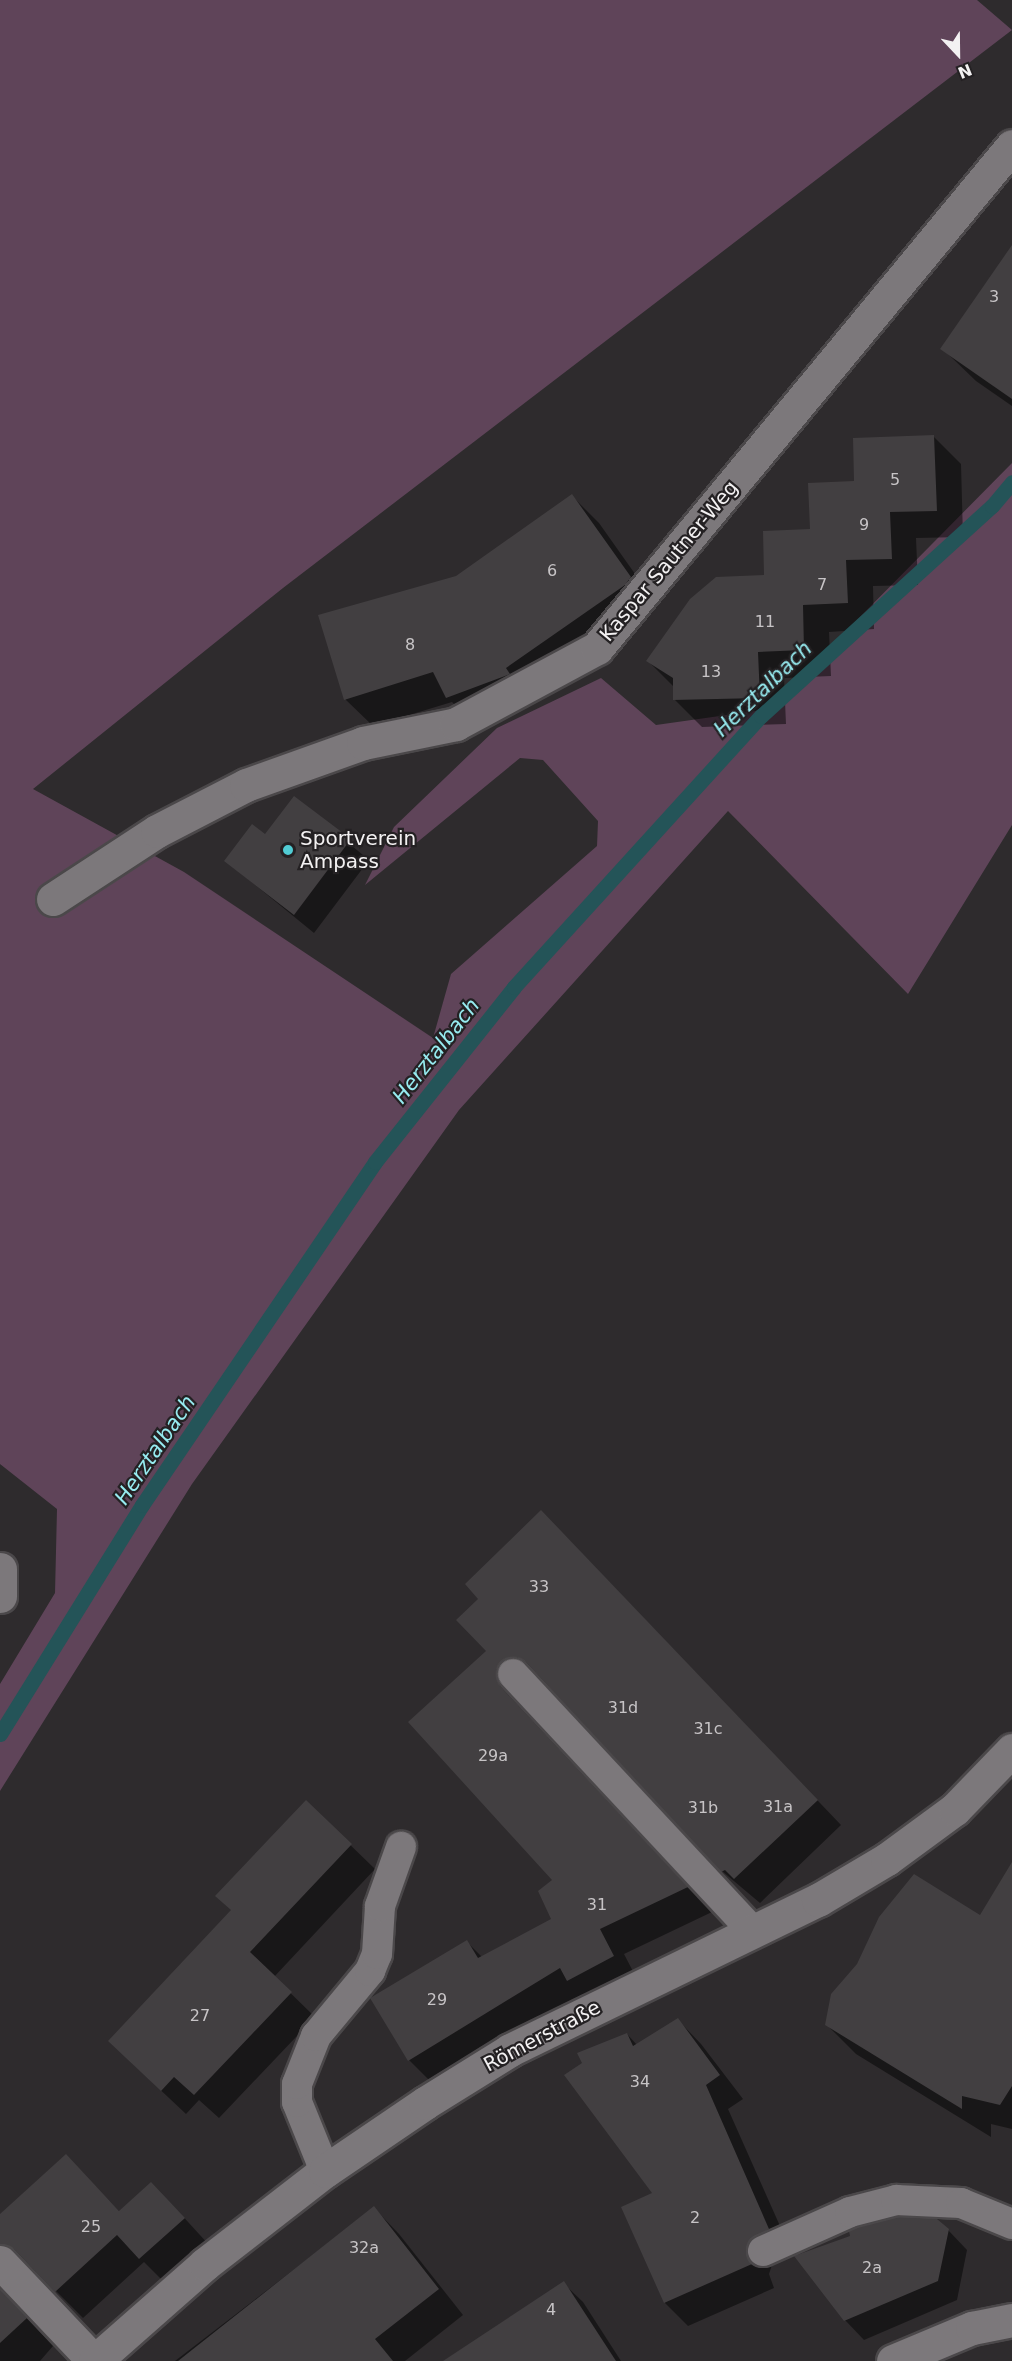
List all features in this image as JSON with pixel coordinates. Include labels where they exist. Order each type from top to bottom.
[{"type":"street","name":"Kaspar Sautner-Weg","points":[[53,899],[157,831],[246,785],[363,743],[456,724],[597,648],[1012,147]]},
{"type":"street","points":[[0,1569],[0,1596]]},
{"type":"street","name":"Römerstraße","points":[[0,2262],[94,2361],[205,2264],[325,2171],[510,2050],[754,1932],[887,1859],[955,1809],[1012,1750]]},
{"type":"street","points":[[893,2361],[972,2328],[1012,2320]]},
{"type":"lane","points":[[513,1674],[754,1932]]},
{"type":"lane","points":[[325,2171],[297,2102],[297,2084],[315,2036],[370,1971],[377,1954],[380,1906],[401,1847]]},
{"type":"lane","points":[[763,2252],[850,2212],[896,2200],[961,2203],[1012,2224]]},
{"type":"shaded area","points":[[0,0],[977,0],[1012,30],[283,588],[33,789],[184,872],[433,1038],[451,974],[597,846],[598,821],[543,760],[520,758],[365,885],[394,827],[497,728],[601,678],[656,725],[769,709],[1012,463],[1012,825],[908,994],[728,811],[459,1110],[192,1484],[0,1791],[0,1684],[55,1593],[57,1509],[0,1464]]},
{"type":"building","points":[[1012,245],[1012,399],[940,349]]},
{"type":"building","points":[[934,435],[937,511],[890,512],[892,559],[846,560],[848,603],[803,605],[804,650],[758,652],[760,698],[673,700],[673,678],[646,661],[690,599],[716,577],[764,575],[763,531],[810,529],[808,483],[854,481],[853,438]]},
{"type":"building","points":[[572,494],[631,577],[625,585],[506,668],[510,674],[446,698],[433,672],[344,700],[318,615],[456,576]]},
{"type":"building","name":"Sportverein Ampass","points":[[294,796],[351,839],[294,915],[224,861],[252,824],[265,834]]},
{"type":"building","points":[[541,1510],[818,1800],[734,1879],[725,1870],[721,1872],[526,1662],[517,1657],[502,1661],[496,1670],[500,1686],[688,1887],[600,1929],[614,1956],[567,1981],[560,1968],[408,2061],[370,1998],[467,1940],[478,1958],[551,1919],[538,1891],[552,1880],[408,1722],[486,1651],[456,1620],[478,1599],[465,1584]]},
{"type":"building","points":[[306,1800],[352,1844],[250,1952],[292,1992],[194,2095],[174,2077],[161,2091],[108,2041],[231,1910],[215,1896]]},
{"type":"building","points":[[1012,1862],[1012,2086],[1000,2105],[962,2096],[962,2109],[825,2025],[831,1994],[857,1964],[879,1917],[914,1874],[980,1915]]},
{"type":"building","points":[[678,2018],[720,2075],[706,2085],[769,2229],[749,2241],[746,2250],[752,2264],[664,2303],[621,2207],[652,2193],[564,2075],[582,2063],[577,2053],[627,2033],[633,2046]]},
{"type":"building","points":[[66,2154],[119,2211],[151,2182],[185,2218],[139,2259],[117,2235],[55,2292],[14,2249],[0,2244],[0,2214]]},
{"type":"building","points":[[374,2206],[439,2289],[375,2339],[393,2361],[178,2361]]},
{"type":"building","points":[[898,2217],[937,2219],[949,2229],[938,2281],[844,2321],[794,2256],[850,2236],[849,2231],[856,2228]]},
{"type":"building","points":[[564,2281],[616,2361],[443,2361]]},
{"type":"building","points":[[0,2289],[27,2318],[0,2343]]},
{"type":"waterway","name":"Herztalbach","points":[[0,1734],[142,1505],[375,1162],[514,987],[761,716],[992,506],[1012,482]]},
{"type":"place","name":"Sportverein Ampass","points":[[288,850]]}]
